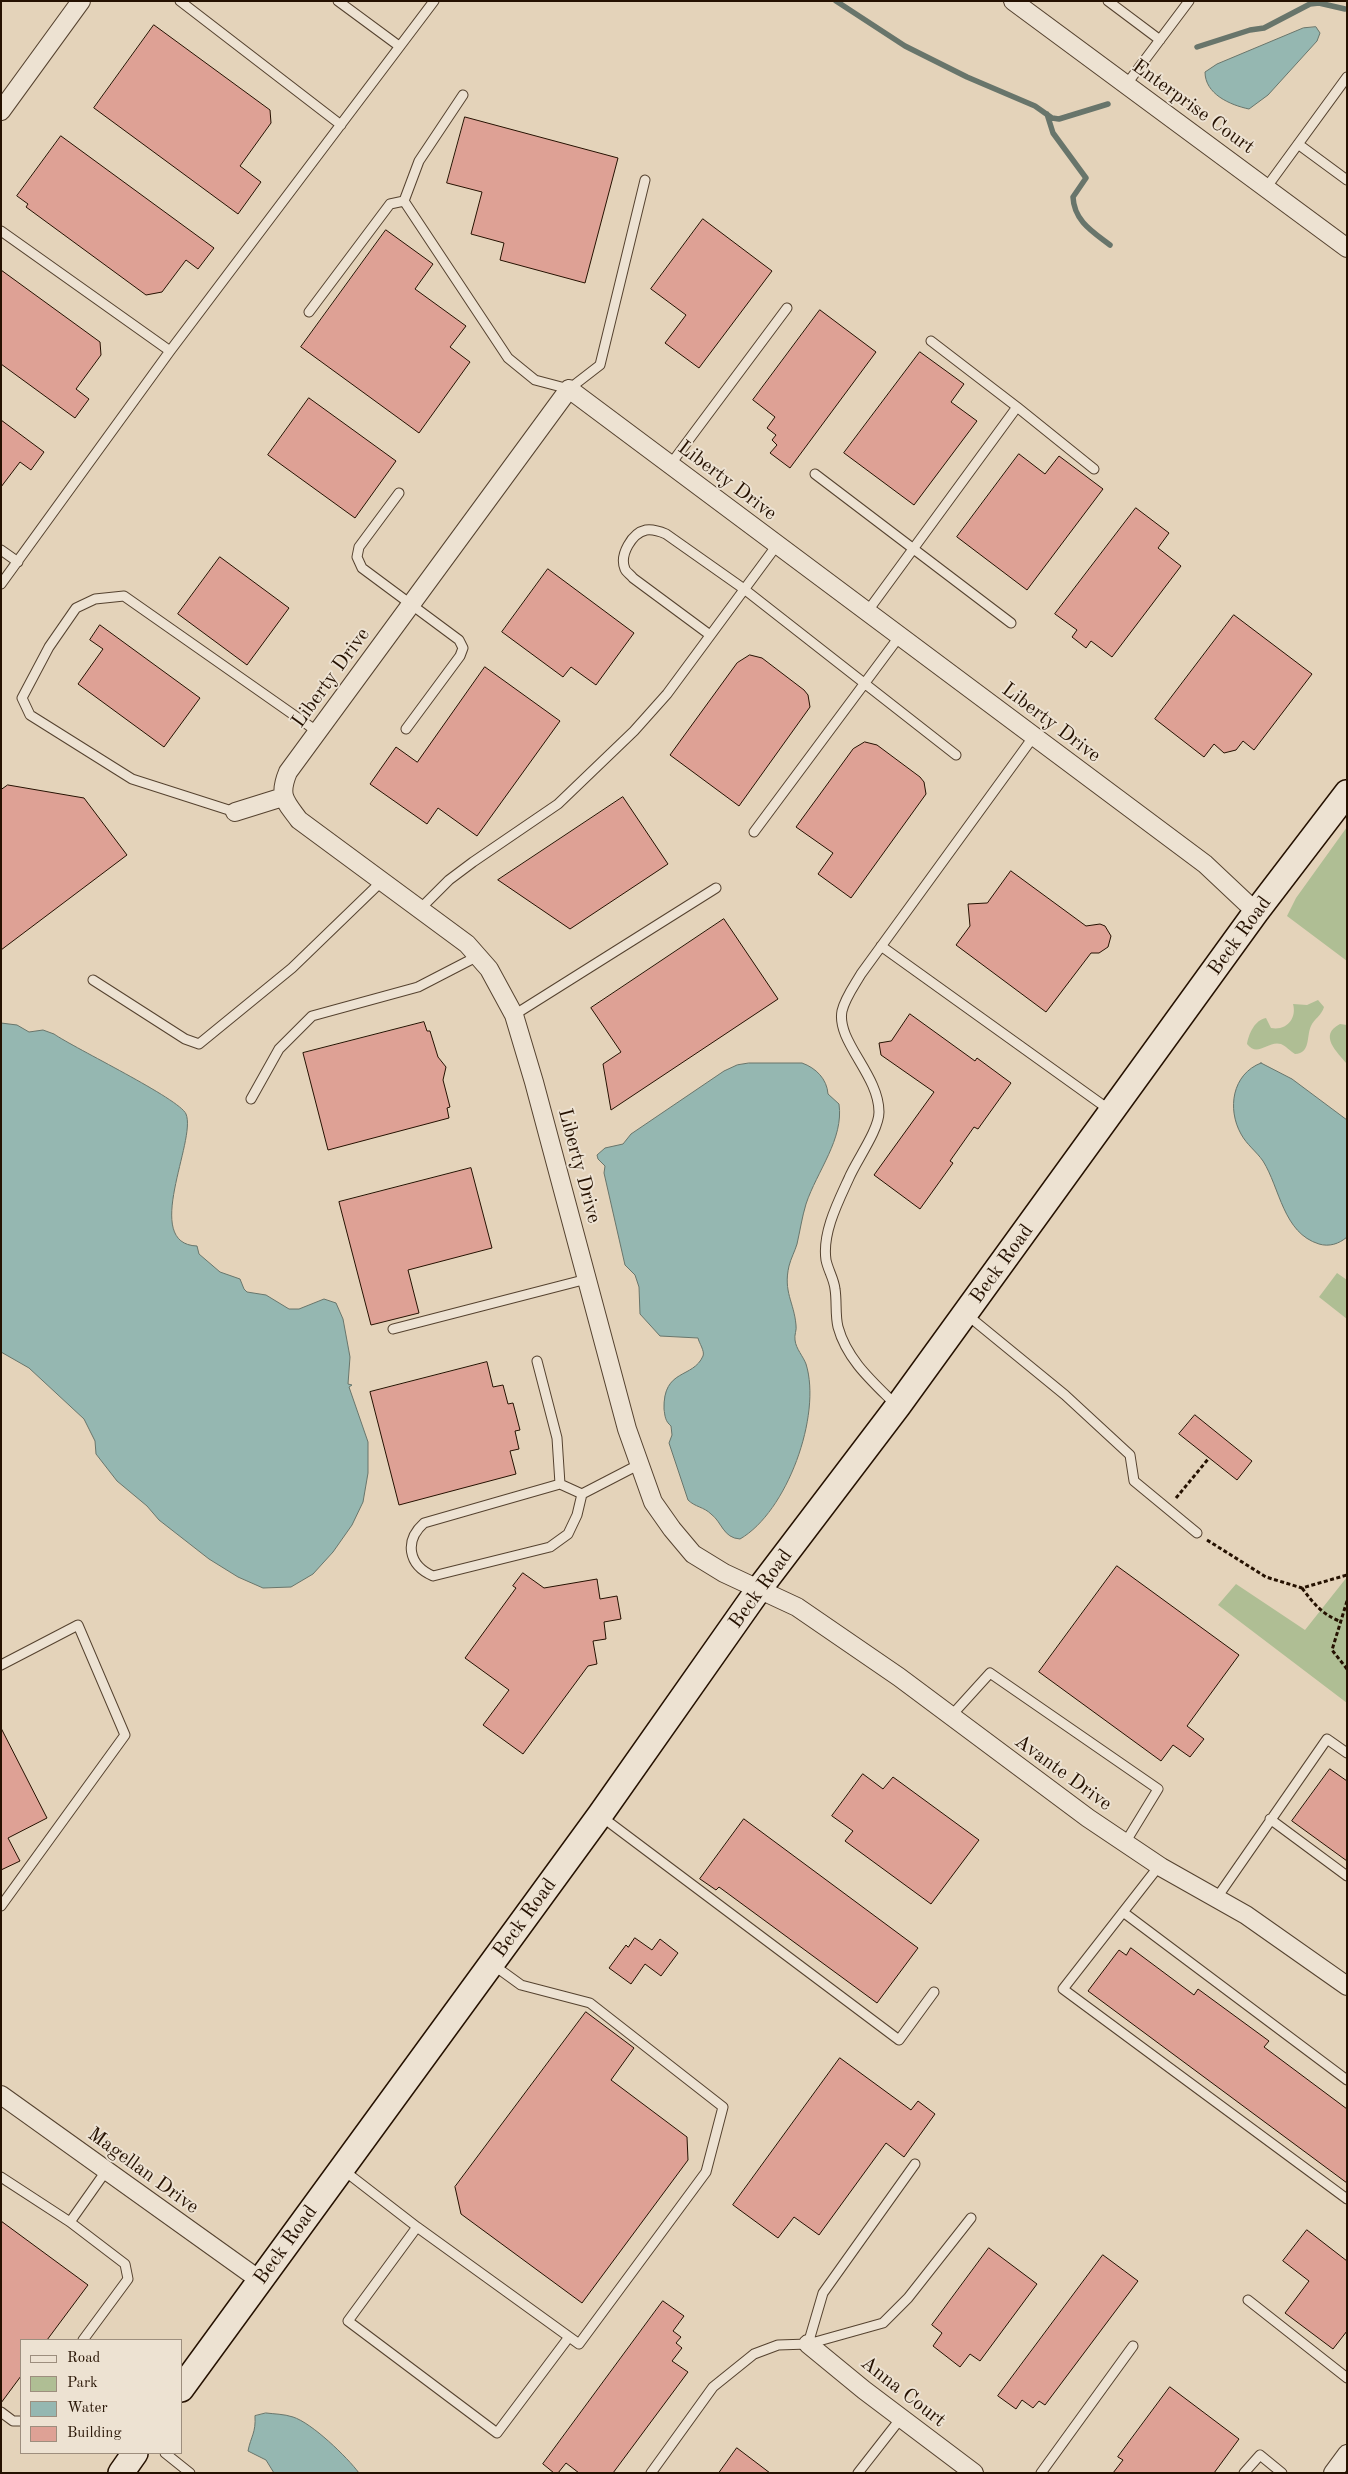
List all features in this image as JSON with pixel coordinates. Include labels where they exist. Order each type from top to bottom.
[{"type":"street","points":[[4,101],[81,1]]},
{"type":"street","name":"Enterprise Court","points":[[1013,1],[1347,248]]},
{"type":"street","name":"Liberty Drive","points":[[759,1589],[724,1574],[693,1554],[653,1502],[610,1370],[587,1279],[514,1015],[489,968],[453,932],[299,820],[283,797],[283,784],[288,772],[569,389],[1205,864],[1256,912]]},
{"type":"street","name":"Beck Road","points":[[182,2388],[600,1815],[759,1589],[898,1406],[1113,1112],[1256,912],[1347,793]]},
{"type":"street","points":[[234,812],[283,797]]},
{"type":"street","name":"Avante Drive","points":[[759,1589],[797,1606],[899,1676],[1125,1843],[1159,1866],[1246,1916],[1347,1986]]},
{"type":"street","name":"Magellan Drive","points":[[1,2095],[261,2281]]},
{"type":"street","name":"Anna Court","points":[[808,2344],[974,2473]]},
{"type":"street","points":[[120,2473],[134,2454]]},
{"type":"street","points":[[1333,2473],[1347,2454]]},
{"type":"lane","points":[[180,1],[341,125]]},
{"type":"lane","points":[[338,1],[399,46]]},
{"type":"lane","points":[[1,584],[170,351],[434,1]]},
{"type":"lane","points":[[1108,1],[1160,40]]},
{"type":"lane","points":[[1126,85],[1188,1]]},
{"type":"lane","points":[[1266,188],[1347,77]]},
{"type":"lane","points":[[404,201],[419,161],[463,95]]},
{"type":"lane","points":[[1298,144],[1347,180]]},
{"type":"lane","points":[[404,201],[508,358],[535,380],[569,389],[600,365],[645,180]]},
{"type":"lane","points":[[309,312],[390,204],[404,201]]},
{"type":"lane","points":[[1,231],[170,351]]},
{"type":"lane","points":[[670,465],[787,308]]},
{"type":"lane","points":[[931,341],[1094,469]]},
{"type":"lane","points":[[867,612],[1017,407]]},
{"type":"lane","points":[[815,474],[1010,623]]},
{"type":"lane","points":[[399,493],[359,546],[357,557],[362,568],[459,640],[463,648],[460,656],[406,729]]},
{"type":"lane","points":[[710,636],[633,578],[625,568],[624,556],[629,543],[644,530],[657,530],[666,534],[744,589],[864,685],[956,754]]},
{"type":"lane","points":[[421,908],[461,871],[558,804],[634,732],[667,694],[777,545]]},
{"type":"lane","points":[[1,550],[18,562]]},
{"type":"lane","points":[[234,812],[132,779],[30,715],[22,698],[50,647],[76,608],[95,599],[124,596],[318,732]]},
{"type":"lane","points":[[754,832],[900,637]]},
{"type":"lane","points":[[898,1406],[864,1373],[844,1345],[837,1325],[837,1300],[833,1278],[826,1262],[825,1239],[847,1182],[872,1134],[879,1114],[869,1074],[844,1032],[842,1012],[848,995],[861,974],[1034,736]]},
{"type":"lane","points":[[93,980],[185,1039],[199,1044],[292,968],[382,881]]},
{"type":"lane","points":[[514,1015],[716,888]]},
{"type":"lane","points":[[881,946],[1113,1112]]},
{"type":"lane","points":[[252,1099],[279,1049],[312,1016],[418,987],[478,956]]},
{"type":"lane","points":[[393,1329],[587,1279]]},
{"type":"lane","points":[[965,1314],[1065,1395],[1130,1455],[1134,1481],[1197,1533]]},
{"type":"lane","points":[[537,1361],[557,1438],[560,1484]]},
{"type":"lane","points":[[582,1494],[560,1484],[424,1523],[415,1531],[412,1546],[414,1562],[422,1572],[433,1576],[550,1548],[568,1534],[577,1516],[582,1494],[640,1464]]},
{"type":"lane","points":[[1,1665],[78,1624],[125,1735],[1,1906]]},
{"type":"lane","points":[[951,1716],[990,1673],[1158,1789],[1125,1843]]},
{"type":"lane","points":[[1216,1899],[1328,1738],[1347,1753]]},
{"type":"lane","points":[[600,1815],[899,2040],[934,1992]]},
{"type":"lane","points":[[1270,1819],[1347,1876]]},
{"type":"lane","points":[[1159,1866],[1063,1989],[1347,2199]]},
{"type":"lane","points":[[1122,1912],[1347,2080]]},
{"type":"lane","points":[[342,2169],[417,2227],[579,2344],[706,2172],[723,2107],[590,2003],[521,1985],[492,1964]]},
{"type":"lane","points":[[808,2344],[823,2293],[915,2164]]},
{"type":"lane","points":[[70,2222],[106,2171]]},
{"type":"lane","points":[[1,2177],[70,2222],[125,2264],[128,2279],[84,2339]]},
{"type":"lane","points":[[651,2473],[713,2387],[754,2354],[778,2345],[808,2344],[883,2323],[908,2298],[971,2218]]},
{"type":"lane","points":[[417,2227],[348,2321],[497,2433],[569,2336]]},
{"type":"lane","points":[[1248,2300],[1347,2378]]},
{"type":"lane","points":[[1041,2473],[1133,2346]]},
{"type":"lane","points":[[1,2412],[13,2421],[20,2421]]},
{"type":"lane","points":[[858,2473],[901,2418]]},
{"type":"lane","points":[[166,2454],[190,2473]]},
{"type":"lane","points":[[1244,2473],[1260,2456],[1282,2473]]},
{"type":"path","points":[[1166,1508],[1209,1458]]},
{"type":"path","points":[[1197,1533],[1266,1577],[1302,1588],[1347,1575]]},
{"type":"path","points":[[1302,1588],[1318,1609],[1327,1616],[1339,1621]]},
{"type":"path","points":[[1347,1601],[1339,1621],[1332,1650],[1347,1669]]},
{"type":"green space","points":[[1347,827],[1347,961],[1287,916],[1296,898]]},
{"type":"green space","points":[[1318,1000],[1324,1007],[1311,1026],[1304,1051],[1295,1054],[1285,1046],[1276,1043],[1259,1049],[1251,1048],[1247,1044],[1251,1031],[1262,1019],[1266,1018],[1271,1028],[1282,1027],[1292,1019],[1294,1014],[1293,1004],[1307,1005]]},
{"type":"green space","points":[[1340,1024],[1347,1025],[1347,1064],[1335,1049],[1330,1038],[1330,1033]]},
{"type":"green space","points":[[1337,1273],[1347,1280],[1347,1319],[1319,1297]]},
{"type":"green space","points":[[1347,1577],[1347,1703],[1218,1605],[1236,1584],[1305,1630]]},
{"type":"water","points":[[1316,27],[1320,33],[1317,41],[1268,95],[1249,109],[1234,105],[1220,97],[1209,86],[1205,72],[1217,64],[1303,28]]},
{"type":"water","points":[[1,1023],[17,1025],[29,1032],[43,1030],[54,1034],[166,1097],[186,1114],[187,1127],[172,1210],[173,1228],[181,1241],[197,1246],[199,1254],[220,1272],[240,1279],[247,1292],[266,1295],[289,1309],[299,1309],[324,1299],[336,1303],[343,1319],[350,1357],[348,1384],[352,1385],[349,1387],[368,1442],[368,1473],[363,1502],[352,1525],[333,1552],[313,1574],[291,1587],[263,1588],[238,1577],[209,1559],[159,1520],[147,1506],[117,1481],[96,1454],[95,1441],[84,1419],[29,1368],[1,1352]]},
{"type":"water","points":[[749,1063],[802,1063],[812,1068],[823,1079],[828,1094],[839,1104],[839,1117],[838,1130],[834,1142],[806,1204],[797,1244],[787,1275],[788,1290],[795,1317],[796,1343],[806,1364],[810,1385],[805,1435],[786,1485],[757,1526],[740,1539],[726,1533],[715,1517],[688,1500],[669,1443],[672,1435],[671,1426],[665,1416],[665,1396],[673,1380],[693,1368],[703,1356],[703,1352],[698,1338],[660,1336],[640,1314],[639,1287],[635,1275],[625,1265],[604,1173],[605,1166],[598,1159],[597,1155],[605,1148],[623,1144],[631,1134],[724,1071],[737,1065]]},
{"type":"water","points":[[1261,1063],[1292,1079],[1347,1120],[1347,1237],[1337,1243],[1330,1245],[1319,1244],[1297,1230],[1284,1208],[1263,1161],[1241,1134],[1234,1114],[1235,1093],[1244,1075],[1251,1068]]},
{"type":"water","points":[[266,2413],[301,2420],[338,2450],[359,2473],[274,2473],[266,2460],[248,2451],[254,2431],[255,2416]]},
{"type":"building","points":[[154,25],[270,110],[271,123],[240,166],[261,182],[238,214],[94,108]]},
{"type":"building","points":[[465,117],[618,158],[585,283],[500,260],[504,243],[471,234],[482,192],[447,183]]},
{"type":"building","points":[[61,136],[214,248],[198,269],[186,260],[162,292],[146,295],[26,207],[28,204],[17,196]]},
{"type":"building","points":[[703,219],[772,271],[699,368],[665,343],[686,315],[651,289]]},
{"type":"building","points":[[386,230],[433,264],[415,289],[466,326],[450,347],[470,362],[419,433],[301,347]]},
{"type":"building","points":[[1,270],[100,342],[101,355],[76,389],[89,399],[75,418],[1,364]]},
{"type":"building","points":[[820,310],[876,352],[790,468],[770,453],[777,445],[772,440],[776,435],[767,428],[775,417],[753,400]]},
{"type":"building","points":[[920,352],[964,384],[951,402],[977,421],[914,505],[844,453]]},
{"type":"building","points":[[309,398],[396,461],[355,518],[268,455]]},
{"type":"building","points":[[1,420],[44,452],[31,470],[20,462],[1,487]]},
{"type":"building","points":[[1019,454],[1045,474],[1059,456],[1103,489],[1027,590],[957,537]]},
{"type":"building","points":[[1136,508],[1169,533],[1158,548],[1181,566],[1112,657],[1091,641],[1086,648],[1072,637],[1077,630],[1055,614]]},
{"type":"building","points":[[220,557],[289,608],[247,665],[178,614]]},
{"type":"building","points":[[548,569],[634,633],[596,685],[571,667],[563,677],[502,632]]},
{"type":"building","points":[[1234,615],[1312,674],[1254,750],[1243,741],[1236,750],[1224,753],[1214,744],[1204,757],[1155,719]]},
{"type":"building","points":[[100,625],[200,698],[164,747],[78,684],[103,649],[90,640]]},
{"type":"building","points":[[750,655],[762,658],[804,690],[808,695],[810,707],[739,806],[670,755],[737,663]]},
{"type":"building","points":[[485,667],[560,721],[477,836],[438,808],[427,824],[370,784],[396,747],[417,762]]},
{"type":"building","points":[[865,742],[877,745],[920,777],[924,782],[926,794],[851,898],[818,874],[833,853],[796,827],[853,749]]},
{"type":"building","points":[[8,785],[84,798],[127,855],[1,950],[1,790]]},
{"type":"building","points":[[623,797],[668,864],[570,929],[498,880]]},
{"type":"building","points":[[1011,871],[1086,926],[1100,924],[1105,926],[1111,936],[1108,947],[1099,953],[1091,953],[1046,1012],[956,945],[970,926],[968,904],[987,903]]},
{"type":"building","points":[[724,919],[778,999],[611,1110],[603,1064],[621,1052],[591,1008]]},
{"type":"building","points":[[910,1014],[975,1061],[977,1058],[1011,1083],[978,1129],[974,1127],[950,1161],[953,1163],[920,1209],[874,1175],[934,1092],[881,1055],[879,1043],[891,1041]]},
{"type":"building","points":[[424,1022],[427,1031],[430,1031],[438,1057],[446,1067],[443,1080],[450,1107],[447,1108],[449,1118],[328,1150],[303,1053]]},
{"type":"building","points":[[471,1168],[492,1248],[408,1270],[419,1313],[371,1325],[339,1202]]},
{"type":"building","points":[[487,1362],[493,1387],[503,1385],[508,1404],[513,1403],[520,1430],[515,1431],[519,1449],[510,1451],[516,1474],[399,1505],[370,1392]]},
{"type":"building","points":[[1195,1415],[1252,1461],[1237,1480],[1179,1434]]},
{"type":"building","points":[[1117,1566],[1239,1655],[1187,1726],[1204,1739],[1190,1757],[1173,1745],[1161,1761],[1039,1672]]},
{"type":"building","points":[[523,1573],[544,1588],[597,1579],[600,1599],[617,1596],[621,1619],[604,1622],[606,1639],[593,1641],[597,1664],[588,1666],[523,1754],[483,1725],[509,1690],[465,1658],[516,1588],[513,1586]]},
{"type":"building","points":[[1,1728],[47,1818],[8,1838],[20,1861],[1,1870]]},
{"type":"building","points":[[1330,1769],[1347,1781],[1347,1861],[1292,1821]]},
{"type":"building","points":[[863,1774],[883,1789],[893,1777],[979,1840],[931,1904],[845,1841],[853,1831],[832,1816]]},
{"type":"building","points":[[744,1819],[918,1948],[877,2003],[719,1887],[716,1890],[700,1879]]},
{"type":"building","points":[[635,1938],[652,1950],[660,1939],[678,1953],[661,1976],[645,1964],[631,1984],[609,1968],[626,1945],[628,1947]]},
{"type":"building","points":[[1131,1948],[1194,1995],[1198,1989],[1269,2041],[1264,2047],[1347,2109],[1347,2183],[1088,1991],[1119,1950],[1126,1955]]},
{"type":"building","points":[[586,2012],[634,2048],[611,2080],[687,2137],[688,2160],[582,2303],[461,2214],[455,2187]]},
{"type":"building","points":[[840,2058],[911,2110],[918,2101],[935,2114],[904,2157],[886,2143],[819,2235],[794,2217],[778,2238],[733,2205]]},
{"type":"building","points":[[1,2221],[88,2285],[48,2339],[20,2339],[20,2377],[1,2403]]},
{"type":"building","points":[[1307,2230],[1347,2261],[1347,2331],[1333,2349],[1285,2313],[1309,2281],[1283,2261]]},
{"type":"building","points":[[989,2248],[1037,2284],[980,2361],[970,2354],[960,2367],[933,2346],[942,2333],[932,2325]]},
{"type":"building","points":[[1103,2255],[1138,2281],[1045,2405],[1039,2401],[1033,2408],[1022,2400],[1016,2409],[998,2396]]},
{"type":"building","points":[[663,2301],[684,2316],[673,2331],[681,2337],[676,2343],[682,2348],[672,2361],[688,2372],[613,2473],[579,2473],[566,2463],[558,2473],[554,2473],[543,2464]]},
{"type":"building","points":[[1170,2387],[1239,2439],[1214,2473],[1113,2473],[1123,2460],[1118,2457]]},
{"type":"building","points":[[737,2448],[770,2473],[719,2473]]},
{"type":"waterway","points":[[836,1],[905,46],[967,77],[1035,106],[1052,118],[1059,119],[1108,104]]},
{"type":"waterway","points":[[1197,47],[1250,30],[1264,28],[1310,4],[1319,3],[1345,9]]},
{"type":"waterway","points":[[1047,114],[1053,133],[1086,178],[1073,197],[1077,213],[1086,225],[1110,245]]}]
